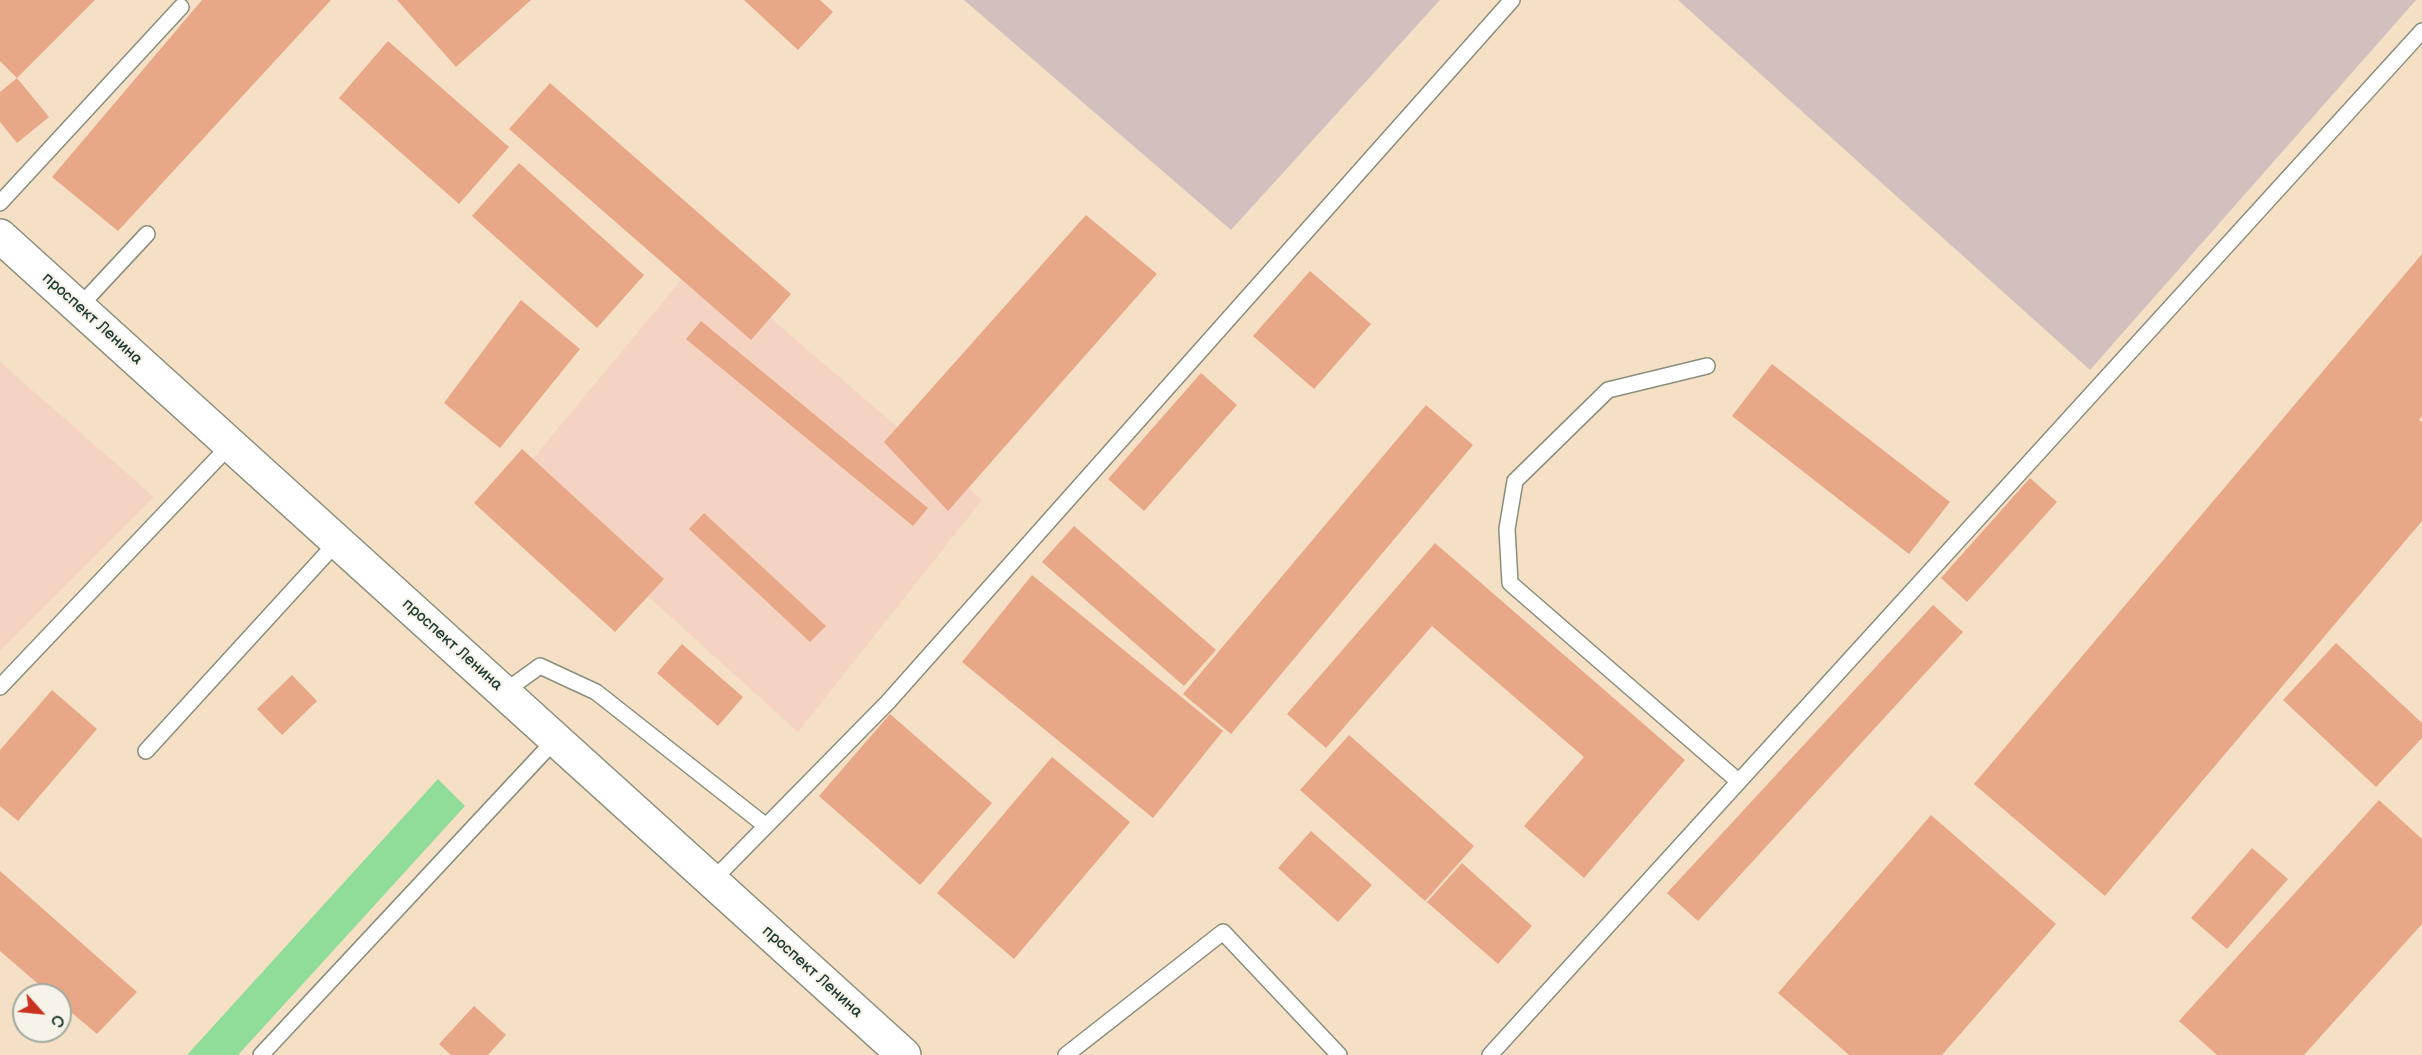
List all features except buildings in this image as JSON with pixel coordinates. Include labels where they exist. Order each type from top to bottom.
[{"type":"main road","name":"проспект Ленина","points":[[0,236],[904,1055]]},
{"type":"lane","points":[[711,882],[888,702],[1512,0]]},
{"type":"lane","points":[[0,203],[181,7]]},
{"type":"lane","points":[[1490,1055],[2422,31]]},
{"type":"lane","points":[[79,307],[147,234]]},
{"type":"lane","points":[[1707,366],[1608,390],[1515,481],[1507,529],[1510,583],[1738,781]]},
{"type":"lane","points":[[0,687],[231,444]]},
{"type":"lane","points":[[146,750],[338,540]]},
{"type":"lane","points":[[504,692],[540,666],[596,692],[766,826]]},
{"type":"lane","points":[[261,1055],[555,740]]},
{"type":"lane","points":[[1066,1055],[1222,932],[1339,1055]]},
{"type":"shaded area","points":[[964,0],[1440,0],[1231,230]]},
{"type":"shaded area","points":[[1678,0],[2416,0],[2090,370]]},
{"type":"shaded area","points":[[700,257],[982,500],[798,732],[517,478]]},
{"type":"shaded area","points":[[0,362],[154,497],[0,651]]},
{"type":"green space","points":[[438,779],[465,806],[238,1055],[187,1055]]}]
